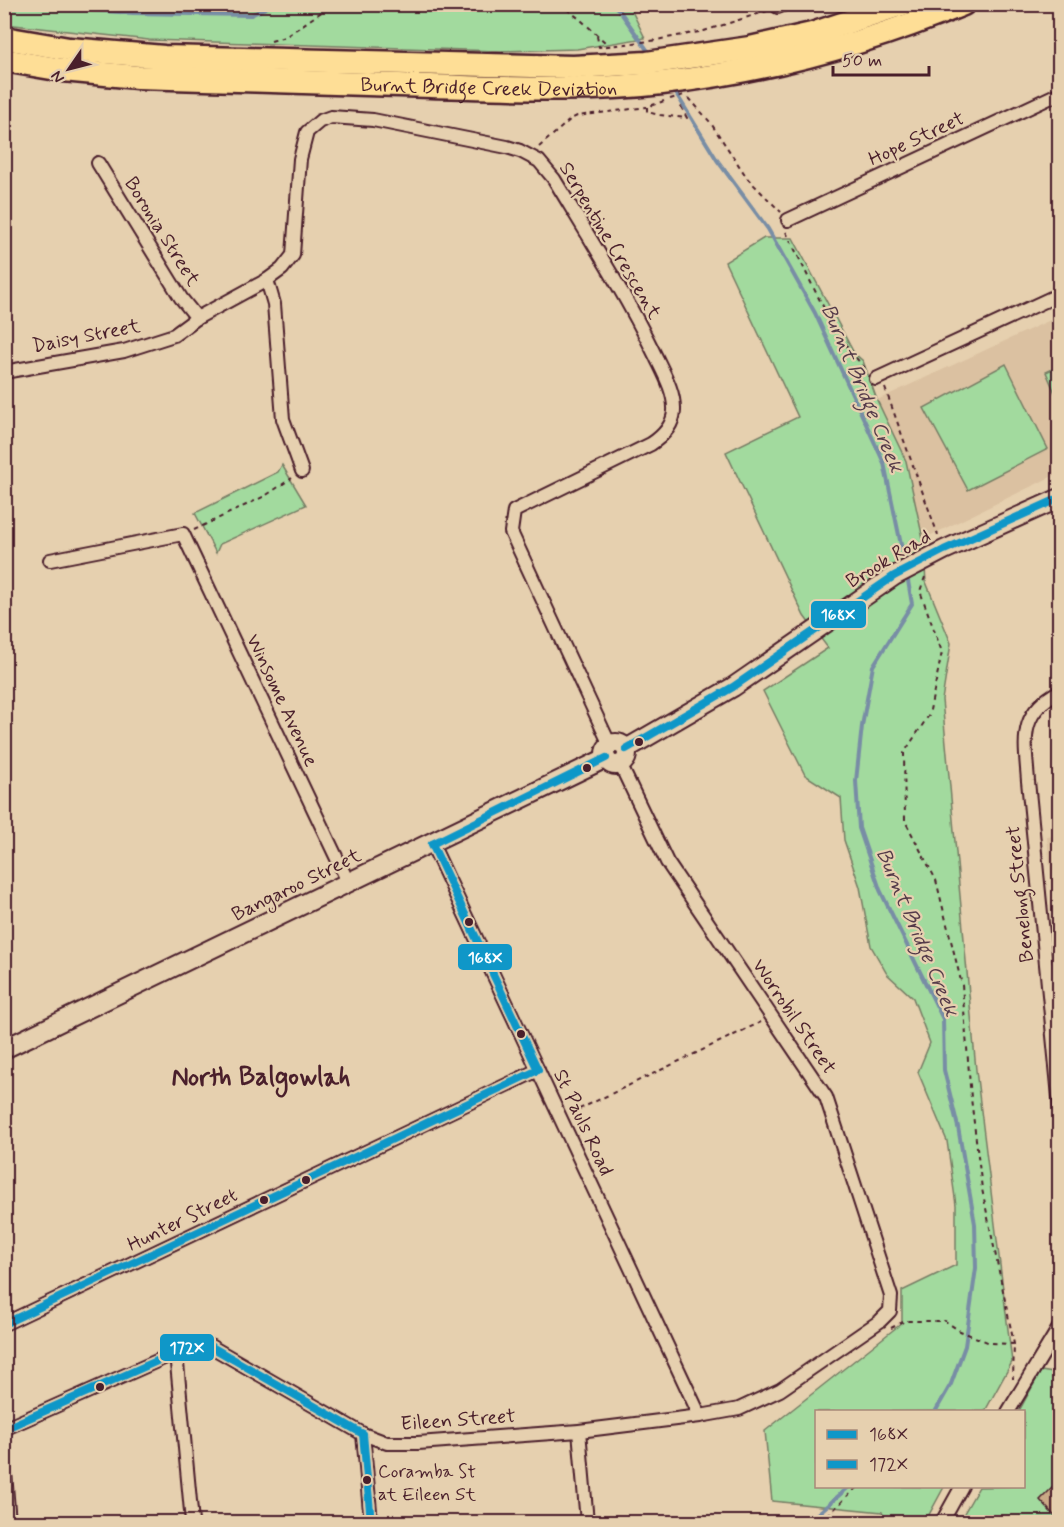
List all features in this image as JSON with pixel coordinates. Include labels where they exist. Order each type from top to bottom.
[{"type":"highway","name":"Burnt Bridge Creek Deviation","points":[[4,38],[69,49],[164,57],[573,67],[654,55],[750,48],[812,34],[902,4]]},
{"type":"highway","name":"Burnt Bridge Creek Deviation","points":[[4,60],[63,70],[137,77],[674,92],[834,50],[893,31],[963,4]]},
{"type":"street","name":"Hope Street","points":[[788,220],[1059,93]]},
{"type":"street","name":"Serpentine Crescent","points":[[267,280],[282,269],[292,255],[300,159],[308,132],[320,121],[331,117],[373,120],[507,147],[539,161],[554,179],[639,322],[670,387],[674,404],[674,413],[669,426],[662,436],[651,444],[514,511],[511,532],[616,754]]},
{"type":"street","name":"Boronia Street","points":[[98,163],[181,298],[196,318]]},
{"type":"street","name":"Daisy Street","points":[[4,372],[124,351],[174,335],[196,318],[267,280]]},
{"type":"street","points":[[267,280],[274,304],[283,419],[302,471]]},
{"type":"street","points":[[876,379],[1059,294]]},
{"type":"street","name":"Brook Road","points":[[616,754],[733,687],[894,576],[920,570],[944,550],[1059,498]]},
{"type":"street","points":[[50,560],[183,534]]},
{"type":"street","name":"Winsome Avenue","points":[[183,534],[349,884]]},
{"type":"street","name":"Benelong Street","points":[[1059,691],[1034,710],[1029,718],[1025,739],[1059,1107]]},
{"type":"street","name":"Bangaroo Street","points":[[4,1048],[616,754]]},
{"type":"street","name":"Worrobil Street","points":[[616,754],[667,862],[826,1097],[891,1296],[890,1311]]},
{"type":"street","name":"St Pauls Road","points":[[432,844],[700,1416]]},
{"type":"street","name":"Hunter Street","points":[[4,1324],[538,1070]]},
{"type":"street","name":"Eileen Street","points":[[4,1429],[193,1345],[210,1346],[379,1441],[398,1443],[579,1431],[700,1416],[739,1409],[780,1390],[880,1321],[890,1311]]},
{"type":"street","points":[[1009,1410],[1059,1328]]},
{"type":"street","points":[[176,1353],[192,1522]]},
{"type":"street","points":[[579,1431],[587,1522]]},
{"type":"street","points":[[363,1434],[371,1522]]},
{"type":"street","points":[[4,1461],[9,1522]]},
{"type":"street","points":[[942,1522],[961,1488]]},
{"type":"path","points":[[269,42],[285,37],[333,4]]},
{"type":"path","points":[[560,4],[606,44]]},
{"type":"path","points":[[597,36],[599,47],[632,43],[654,55],[704,32],[781,6]]},
{"type":"path","points":[[647,107],[647,112],[687,118],[674,92]]},
{"type":"path","points":[[531,156],[571,118],[647,107],[674,92]]},
{"type":"path","points":[[674,92],[691,100],[710,122],[748,179],[788,220],[785,231],[830,317],[854,357],[887,391],[944,550]]},
{"type":"path","points":[[183,534],[209,524],[265,496],[302,471]]},
{"type":"path","points":[[920,570],[920,591],[942,652],[929,716],[904,753],[905,820],[936,880],[962,985],[970,1098],[981,1189],[1014,1344],[1013,1380]]},
{"type":"path","points":[[561,1118],[772,1017]]},
{"type":"path","points":[[891,1328],[905,1322],[945,1321],[990,1343],[1014,1344]]},
{"type":"path","points":[[821,1522],[856,1488]]},
{"type":"shaded area","points":[[1059,316],[1059,473],[923,539],[906,461],[877,400]]},
{"type":"shaded area","points":[[1060,835],[1059,956],[1047,837]]},
{"type":"green space","points":[[5,4],[629,5],[645,38],[577,49],[497,51],[149,40],[5,24]]},
{"type":"green space","points":[[764,238],[793,238],[854,353],[863,361],[877,400],[906,461],[923,539],[926,582],[951,643],[942,700],[976,1070],[1012,1362],[986,1410],[815,1410],[815,1488],[943,1488],[925,1522],[886,1522],[882,1512],[772,1501],[765,1431],[902,1323],[902,1291],[956,1265],[956,1205],[947,1141],[918,1072],[930,1043],[913,998],[887,974],[871,946],[860,887],[844,840],[841,798],[805,775],[763,691],[828,648],[804,616],[726,452],[798,417],[725,262]]},
{"type":"green space","points":[[1006,364],[1048,449],[968,490],[924,408]]},
{"type":"green space","points":[[1059,366],[1059,402],[1046,372]]},
{"type":"green space","points":[[282,465],[306,505],[220,544],[216,553],[195,513],[278,472]]},
{"type":"green space","points":[[1041,1371],[1059,1374],[1059,1522],[959,1522],[978,1488],[1025,1488],[1025,1410],[1020,1410]]},
{"type":"building","points":[[1059,1481],[1059,1521],[1040,1500]]},
{"type":"waterway","name":"Burnt Bridge Creek","points":[[8,4],[133,13],[251,15],[274,4]]},
{"type":"waterway","name":"Burnt Bridge Creek","points":[[613,4],[650,54]]},
{"type":"waterway","name":"Burnt Bridge Creek","points":[[674,90],[717,160],[768,229],[815,313],[884,463],[905,564]]},
{"type":"waterway","name":"Burnt Bridge Creek","points":[[907,575],[912,604],[873,666],[862,726],[856,781],[859,828],[880,890],[943,1019],[944,1070],[958,1127],[975,1224],[976,1268],[965,1346],[951,1384],[936,1410]]},
{"type":"waterway","name":"Burnt Bridge Creek","points":[[808,1522],[848,1488]]},
{"type":"transit line","name":"168X","points":[[626,749],[733,687],[894,576],[944,550],[1060,498]]},
{"type":"transit line","name":"168X","points":[[432,844],[606,758]]},
{"type":"transit line","name":"168X","points":[[432,844],[538,1070]]},
{"type":"transit line","name":"168X","points":[[4,1324],[538,1070]]},
{"type":"transit line","name":"172X","points":[[4,1429],[193,1345],[202,1344],[210,1346],[363,1434]]},
{"type":"transit line","name":"172X","points":[[363,1434],[371,1522]]},
{"type":"place","name":"Coramba St at Eileen St","points":[[367,1480]]},
{"type":"district","name":"North Balgowlah","points":[[261,1076]]}]
